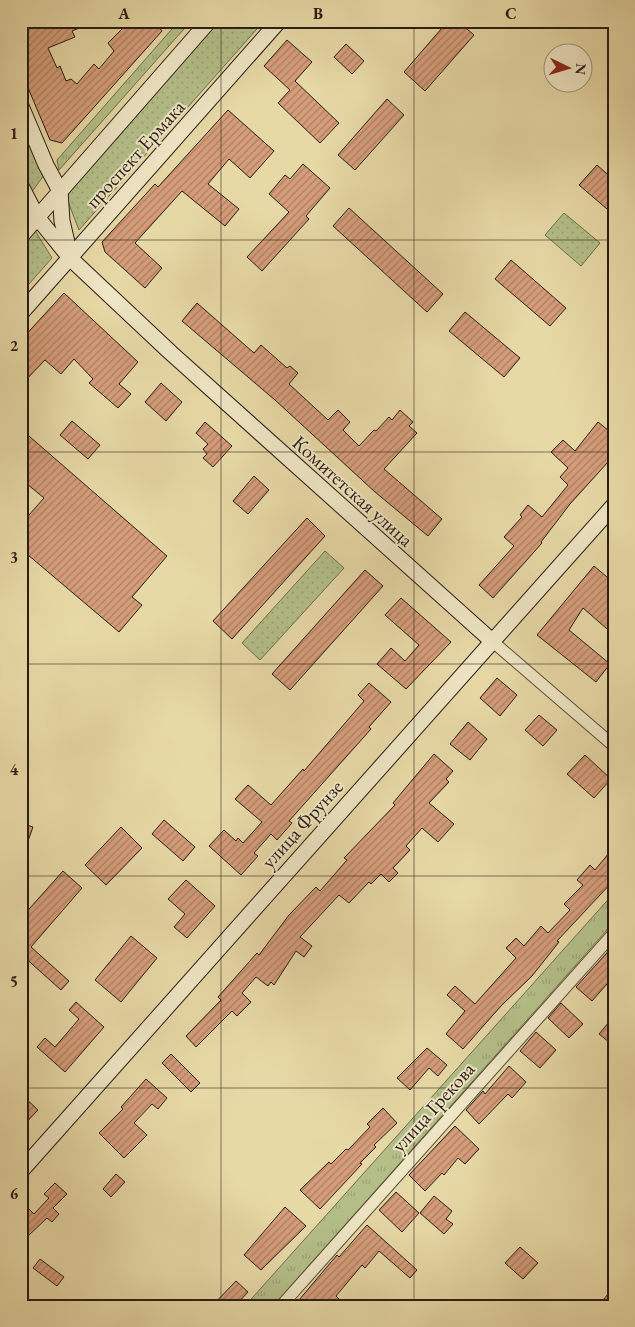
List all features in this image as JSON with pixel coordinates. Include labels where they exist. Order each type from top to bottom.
[{"type":"street","name":"проспект Ермака","points":[[21,236],[209,21]]},
{"type":"street","name":"проспект Ермака","points":[[21,313],[71,259],[279,21]]},
{"type":"street","points":[[21,106],[46,165],[60,191],[62,221],[71,259]]},
{"type":"street","name":"Комитетская улица","points":[[21,186],[37,217],[71,259],[171,354],[492,642],[614,746]]},
{"type":"street","name":"улица Фрунзе","points":[[21,1171],[614,505]]},
{"type":"street","name":"улица Грекова","points":[[281,1306],[614,933]]},
{"type":"green space","points":[[179,21],[191,21],[59,170],[57,160]]},
{"type":"green space","points":[[210,21],[264,21],[79,230],[63,189]]},
{"type":"green space","points":[[21,120],[44,175],[31,193],[21,171]]},
{"type":"green space","points":[[564,213],[600,243],[581,266],[545,235]]},
{"type":"green space","points":[[34,229],[52,258],[21,293],[21,244]]},
{"type":"green space","points":[[325,551],[344,568],[260,660],[242,643]]},
{"type":"green space","points":[[614,893],[614,922],[273,1306],[245,1306]]},
{"type":"building","points":[[21,21],[96,21],[72,31],[75,37],[48,48],[57,68],[60,66],[66,81],[71,79],[77,84],[94,64],[99,69],[114,51],[108,43],[130,21],[154,21],[162,31],[62,143],[50,140],[21,71]]},
{"type":"building","points":[[448,21],[458,21],[474,35],[425,91],[404,72]]},
{"type":"building","points":[[287,40],[312,62],[295,81],[339,123],[320,143],[278,103],[290,90],[264,66]]},
{"type":"building","points":[[346,44],[364,61],[352,74],[334,57]]},
{"type":"building","points":[[387,99],[404,115],[355,170],[338,155]]},
{"type":"building","points":[[228,110],[274,151],[250,178],[229,159],[208,184],[239,209],[225,226],[182,191],[135,243],[162,268],[145,288],[105,252],[102,242],[155,184],[158,187]]},
{"type":"building","points":[[303,164],[330,188],[306,216],[309,219],[262,271],[247,257],[289,212],[269,194],[285,175],[290,179]]},
{"type":"building","points":[[597,165],[614,180],[614,215],[579,185]]},
{"type":"building","points":[[349,208],[443,294],[427,312],[333,226]]},
{"type":"building","points":[[511,260],[566,308],[550,326],[495,279]]},
{"type":"building","points":[[64,293],[138,362],[119,384],[131,394],[118,408],[89,383],[93,379],[74,359],[61,374],[45,360],[21,385],[21,348],[26,343],[22,339]]},
{"type":"building","points":[[197,303],[254,353],[261,345],[287,368],[290,366],[298,373],[289,384],[328,420],[338,410],[350,422],[343,430],[359,446],[389,417],[392,420],[400,410],[413,422],[409,426],[417,433],[384,469],[442,519],[428,536],[375,492],[275,400],[182,321]]},
{"type":"building","points":[[465,312],[520,358],[504,377],[449,331]]},
{"type":"building","points":[[161,383],[182,402],[166,421],[145,402]]},
{"type":"building","points":[[72,421],[100,445],[88,459],[60,435]]},
{"type":"building","points":[[205,422],[232,446],[213,467],[203,458],[207,454],[203,449],[208,444],[196,433]]},
{"type":"building","points":[[598,422],[614,435],[614,459],[610,464],[608,462],[570,504],[542,543],[493,598],[479,585],[514,546],[504,537],[522,517],[520,515],[528,505],[542,517],[568,485],[560,477],[568,468],[551,452],[563,440],[575,451]]},
{"type":"building","points":[[29,436],[167,556],[132,597],[142,605],[119,632],[21,549],[21,524],[44,498],[21,479],[21,445]]},
{"type":"building","points":[[254,476],[269,490],[248,514],[233,501]]},
{"type":"building","points":[[307,518],[325,536],[232,639],[213,621]]},
{"type":"building","points":[[594,566],[614,583],[614,635],[583,608],[569,630],[610,664],[596,682],[537,635]]},
{"type":"building","points":[[365,570],[383,586],[290,690],[272,674]]},
{"type":"building","points":[[401,598],[451,642],[406,689],[377,664],[391,648],[405,661],[419,645],[385,615]]},
{"type":"building","points":[[497,678],[517,695],[500,716],[480,698]]},
{"type":"building","points":[[369,683],[391,702],[369,727],[371,729],[289,821],[292,823],[277,840],[271,834],[254,853],[258,856],[241,875],[209,846],[224,830],[236,841],[238,838],[243,843],[262,822],[235,799],[248,785],[271,805],[303,769],[304,771],[364,701],[358,695]]},
{"type":"building","points":[[539,715],[557,730],[543,746],[525,730]]},
{"type":"building","points":[[468,722],[487,739],[470,760],[450,744]]},
{"type":"building","points":[[434,754],[453,771],[446,779],[449,782],[429,803],[454,824],[438,842],[422,828],[406,846],[410,850],[393,868],[398,873],[389,882],[381,874],[371,884],[369,882],[349,903],[339,895],[300,937],[312,946],[304,957],[296,951],[274,985],[271,982],[268,986],[256,977],[242,993],[251,1002],[237,1016],[232,1011],[196,1047],[186,1036],[221,1000],[218,997],[257,953],[259,955],[289,915],[316,887],[320,891],[347,860],[344,858],[395,805],[393,803]]},
{"type":"building","points":[[585,755],[611,779],[594,798],[567,774]]},
{"type":"building","points":[[164,820],[195,847],[183,861],[152,834]]},
{"type":"building","points":[[21,823],[33,827],[23,855],[21,855]]},
{"type":"building","points":[[121,827],[142,848],[106,885],[85,865]]},
{"type":"building","points":[[614,847],[614,880],[557,941],[559,942],[532,976],[501,1006],[463,1049],[446,1034],[465,1011],[447,995],[455,986],[475,1004],[516,958],[506,948],[516,938],[524,946],[541,926],[548,933],[570,910],[564,904],[583,885],[577,880],[590,865],[595,870]]},
{"type":"building","points":[[63,871],[82,888],[31,947],[69,981],[61,990],[23,956],[21,958],[21,918]]},
{"type":"building","points":[[186,880],[215,906],[187,938],[174,927],[185,914],[168,899]]},
{"type":"building","points":[[131,936],[157,958],[121,1002],[95,980]]},
{"type":"building","points":[[614,945],[614,976],[592,1001],[576,987]]},
{"type":"building","points":[[76,1002],[104,1027],[65,1072],[37,1047],[45,1038],[55,1047],[79,1019],[69,1010]]},
{"type":"building","points":[[561,1003],[583,1024],[569,1038],[548,1018]]},
{"type":"building","points":[[614,1016],[614,1046],[599,1034]]},
{"type":"building","points":[[536,1032],[556,1050],[540,1068],[520,1051]]},
{"type":"building","points":[[427,1048],[447,1065],[438,1076],[429,1068],[410,1090],[397,1078]]},
{"type":"building","points":[[171,1054],[200,1083],[191,1092],[162,1063]]},
{"type":"building","points":[[509,1066],[526,1082],[512,1098],[508,1094],[479,1124],[466,1110],[483,1091],[485,1094]]},
{"type":"building","points":[[146,1079],[167,1098],[158,1109],[152,1104],[134,1123],[147,1135],[124,1158],[99,1133],[123,1109],[121,1107]]},
{"type":"building","points":[[21,1094],[38,1110],[21,1128]]},
{"type":"building","points":[[383,1108],[397,1123],[374,1145],[376,1147],[360,1163],[362,1164],[320,1209],[300,1190],[329,1162],[331,1164],[346,1149],[348,1150],[370,1127],[367,1124]]},
{"type":"building","points":[[455,1126],[479,1149],[465,1164],[458,1158],[444,1175],[442,1173],[425,1191],[409,1175]]},
{"type":"building","points":[[116,1174],[125,1182],[111,1197],[103,1189]]},
{"type":"building","points":[[55,1183],[67,1194],[53,1208],[59,1214],[52,1222],[47,1218],[27,1237],[21,1231],[21,1217],[29,1209],[34,1214],[49,1198],[44,1194]]},
{"type":"building","points":[[396,1192],[419,1213],[402,1232],[379,1210]]},
{"type":"building","points":[[434,1196],[452,1211],[446,1219],[453,1224],[444,1234],[420,1213]]},
{"type":"building","points":[[285,1207],[306,1226],[261,1270],[244,1255]]},
{"type":"building","points":[[367,1225],[417,1270],[410,1278],[379,1251],[365,1268],[362,1265],[336,1296],[346,1306],[305,1306],[299,1300],[337,1255],[339,1257]]},
{"type":"building","points":[[520,1247],[538,1263],[523,1279],[505,1263]]},
{"type":"building","points":[[40,1259],[64,1277],[57,1286],[33,1268]]},
{"type":"building","points":[[236,1281],[248,1292],[235,1306],[212,1306]]},
{"type":"building","points":[[614,1287],[614,1306],[598,1306]]}]
